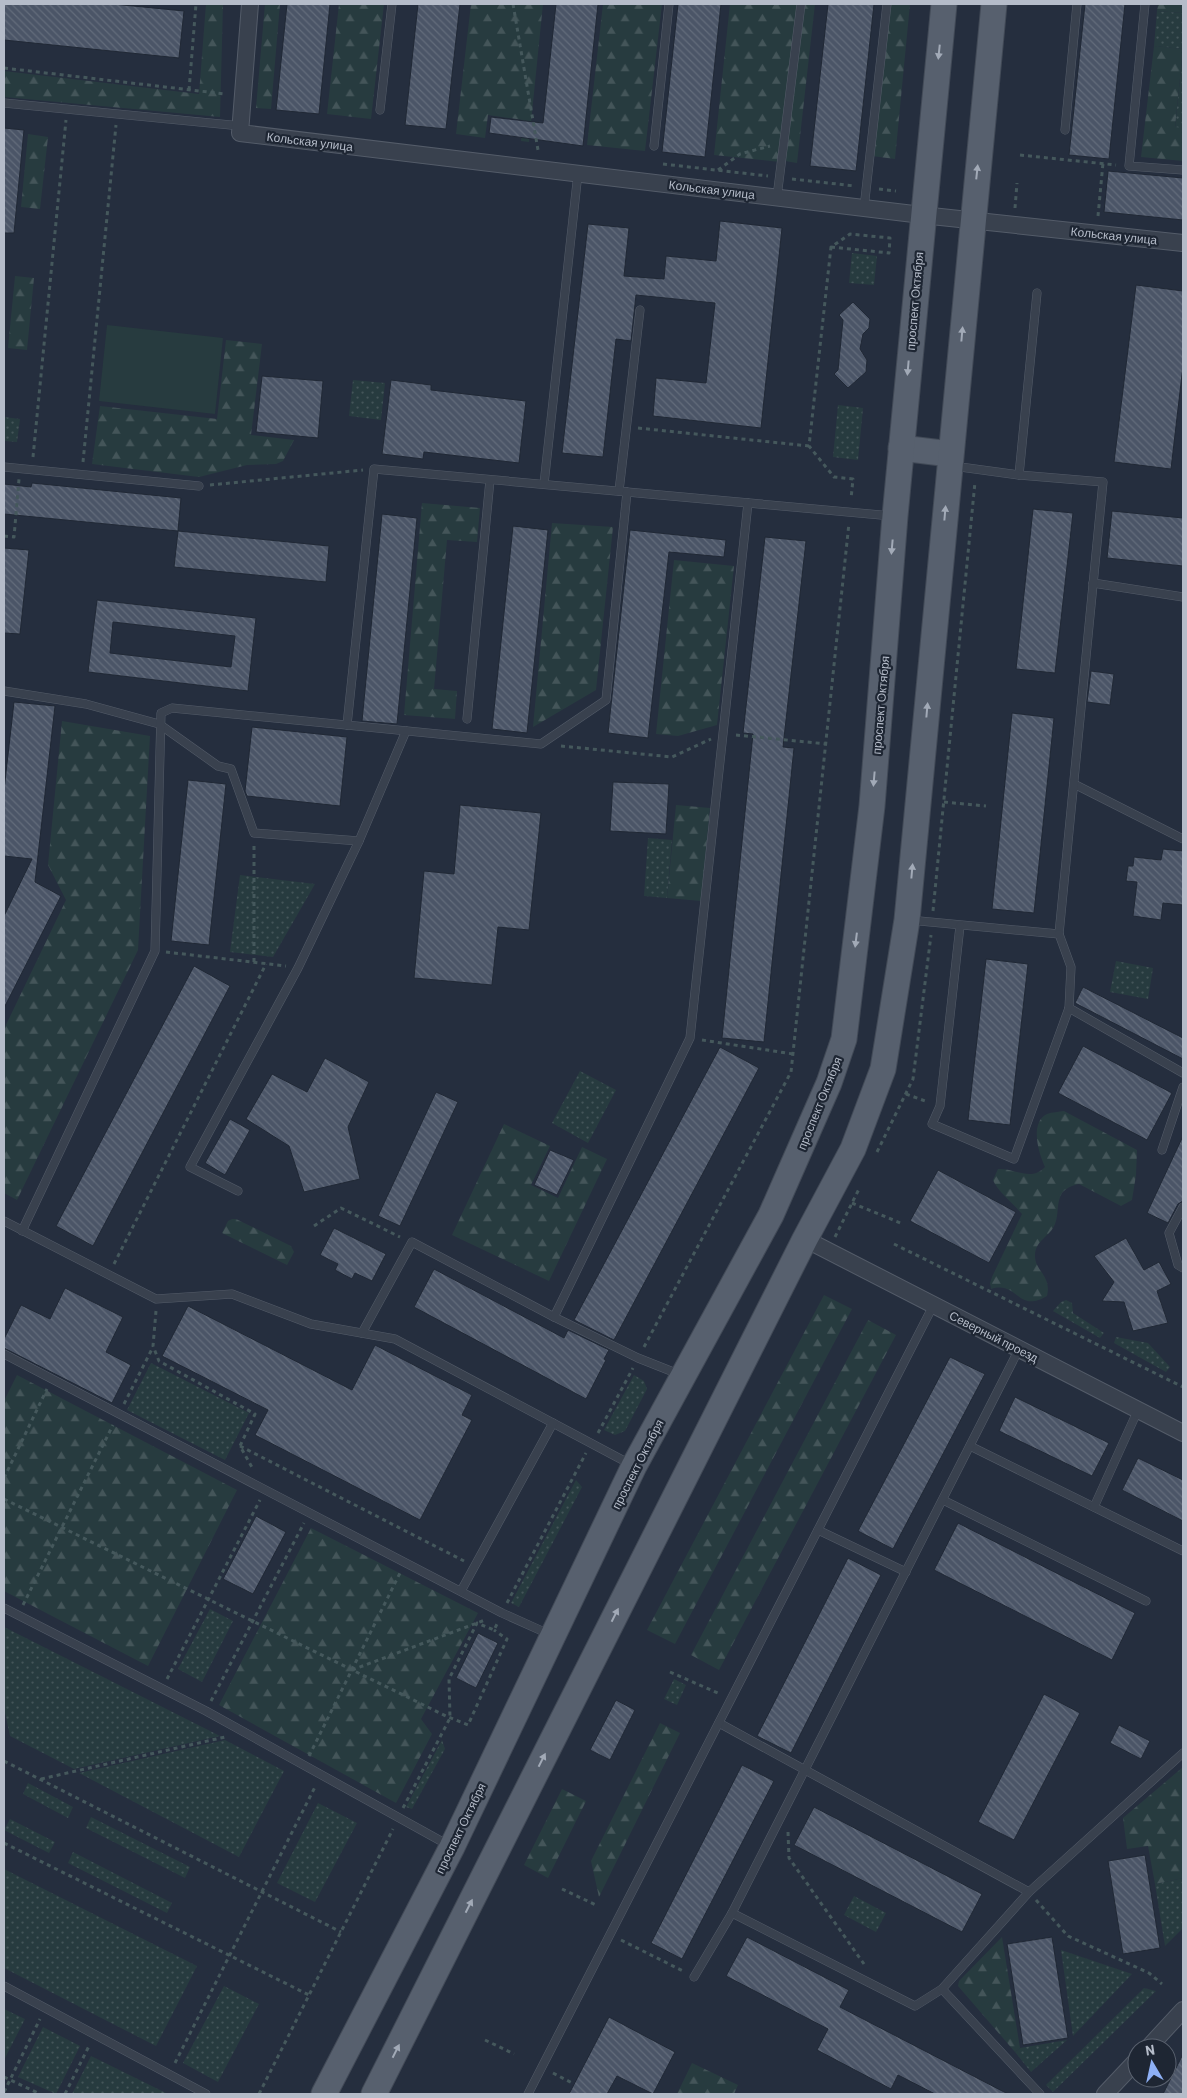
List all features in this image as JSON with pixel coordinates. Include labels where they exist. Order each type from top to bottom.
[{"type":"main road","name":"проспект Октября","points":[[324,2094],[452,1847],[634,1466],[771,1215],[825,1092],[844,1040],[872,806],[901,448],[922,215],[944,4]]},
{"type":"main road","points":[[374,2094],[805,1239],[853,1149],[883,1069],[907,920],[994,4]]},
{"type":"main road","points":[[901,448],[950,460]]},
{"type":"street","points":[[241,129],[250,4]]},
{"type":"street","name":"Кольская улица","points":[[241,129],[578,174],[922,215],[1183,243]]},
{"type":"street","name":"Северный проезд","points":[[805,1239],[1183,1432]]},
{"type":"street","points":[[1157,2038],[1183,2010]]},
{"type":"street","points":[[1105,2094],[1127,2071]]},
{"type":"lane","points":[[380,110],[392,4]]},
{"type":"lane","points":[[654,146],[669,4]]},
{"type":"lane","points":[[777,197],[801,4]]},
{"type":"lane","points":[[864,208],[887,4]]},
{"type":"lane","points":[[1065,130],[1077,4]]},
{"type":"lane","points":[[1145,4],[1129,166],[1183,170]]},
{"type":"lane","points":[[4,103],[241,129]]},
{"type":"lane","points":[[544,484],[578,174]]},
{"type":"lane","points":[[1019,475],[1037,293]]},
{"type":"lane","points":[[22,1231],[155,951],[159,724],[161,713],[172,708],[541,744],[606,700],[640,310]]},
{"type":"lane","points":[[950,460],[1019,475],[1103,482],[1059,934],[1071,968],[1068,1008],[1014,1159],[932,1124],[940,1106],[960,926]]},
{"type":"lane","points":[[4,467],[199,486]]},
{"type":"lane","points":[[347,725],[374,469],[895,516]]},
{"type":"lane","points":[[467,719],[490,480]]},
{"type":"lane","points":[[554,1317],[690,1038],[748,503]]},
{"type":"lane","points":[[1093,583],[1183,598]]},
{"type":"lane","points":[[4,691],[86,704],[159,724],[218,766],[231,769],[254,833],[359,841]]},
{"type":"lane","points":[[238,1191],[190,1167],[298,968],[359,841],[406,731]]},
{"type":"lane","points":[[1074,784],[1183,839]]},
{"type":"lane","points":[[907,920],[1059,934]]},
{"type":"lane","points":[[1068,1008],[1183,1073]]},
{"type":"lane","points":[[1162,1150],[1183,1087]]},
{"type":"lane","points":[[1183,1207],[1169,1233],[1178,1265],[1183,1268]]},
{"type":"lane","points":[[4,1221],[156,1299],[232,1294],[311,1324],[395,1340],[634,1466]]},
{"type":"lane","points":[[362,1333],[412,1242],[554,1317],[638,1358],[684,1376]]},
{"type":"lane","points":[[528,2094],[934,1306]]},
{"type":"lane","points":[[694,1977],[732,1913],[1019,1349]]},
{"type":"lane","points":[[4,1354],[406,1561],[502,1613],[553,1636]]},
{"type":"lane","points":[[1094,1507],[1138,1410]]},
{"type":"lane","points":[[461,1591],[554,1423]]},
{"type":"lane","points":[[970,1446],[1183,1551]]},
{"type":"lane","points":[[942,1500],[1146,1601]]},
{"type":"lane","points":[[818,1530],[906,1572]]},
{"type":"lane","points":[[4,1608],[206,1711],[452,1847]]},
{"type":"lane","points":[[719,1723],[1029,1892]]},
{"type":"lane","points":[[732,1913],[915,2006],[942,1989],[1029,1892],[1183,1753]]},
{"type":"lane","points":[[4,1986],[206,2094]]},
{"type":"lane","points":[[942,1989],[1040,2094]]},
{"type":"path","points":[[188,90],[196,4]]},
{"type":"path","points":[[513,4],[538,150]]},
{"type":"path","points":[[4,68],[225,94]]},
{"type":"path","points":[[31,470],[68,109]]},
{"type":"path","points":[[82,475],[117,114]]},
{"type":"path","points":[[718,170],[740,154],[784,142]]},
{"type":"path","points":[[1020,155],[1129,166]]},
{"type":"path","points":[[1098,216],[1103,163]]},
{"type":"path","points":[[1015,208],[1017,183]]},
{"type":"path","points":[[494,1630],[791,1072],[827,744],[853,480],[834,477],[809,446],[831,247],[850,234],[890,238],[889,253],[831,247]]},
{"type":"path","points":[[635,428],[809,446]]},
{"type":"path","points":[[4,536],[14,537],[20,469]]},
{"type":"path","points":[[199,486],[374,469]]},
{"type":"path","points":[[541,744],[672,757],[723,734],[827,744]]},
{"type":"path","points":[[944,802],[986,806]]},
{"type":"path","points":[[254,833],[254,962]]},
{"type":"path","points":[[155,951],[298,968]]},
{"type":"path","points":[[109,1275],[266,964]]},
{"type":"path","points":[[690,1038],[793,1054]]},
{"type":"path","points":[[852,1203],[903,1224]]},
{"type":"path","points":[[314,1226],[341,1208],[412,1242]]},
{"type":"path","points":[[894,1244],[1183,1387]]},
{"type":"path","points":[[156,1299],[153,1346],[158,1361],[255,1414],[240,1446]]},
{"type":"path","points":[[18,1615],[153,1346]]},
{"type":"path","points":[[4,1478],[52,1379]]},
{"type":"path","points":[[162,1688],[265,1490],[240,1446]]},
{"type":"path","points":[[240,1446],[474,1566]]},
{"type":"path","points":[[4,1499],[450,1718],[468,1725],[507,1639],[494,1630],[477,1623]]},
{"type":"path","points":[[206,1711],[309,1512]]},
{"type":"path","points":[[304,1765],[406,1561]]},
{"type":"path","points":[[352,1670],[502,1613]]},
{"type":"path","points":[[259,2094],[398,1817],[450,1718],[449,1679],[477,1623]]},
{"type":"path","points":[[670,1672],[731,1699]]},
{"type":"path","points":[[40,1779],[245,1732]]},
{"type":"path","points":[[4,1761],[341,1932]]},
{"type":"path","points":[[168,2074],[322,1775]]},
{"type":"path","points":[[787,1806],[789,1858],[881,1988]]},
{"type":"path","points":[[4,1842],[309,1995]]},
{"type":"path","points":[[562,1889],[598,1906]]},
{"type":"path","points":[[1029,1892],[1068,1936],[1149,1973],[1162,1984]]},
{"type":"path","points":[[621,1940],[694,1977]]},
{"type":"path","points":[[4,2092],[45,2008]]},
{"type":"path","points":[[66,2094],[95,2035]]},
{"type":"path","points":[[485,2040],[514,2054]]},
{"type":"path","points":[[542,2068],[574,2084]]},
{"type":"path","points":[[4,2077],[40,2094]]},
{"type":"green space","points":[[206,4],[223,4],[220,117],[4,97],[4,71],[199,94]]},
{"type":"green space","points":[[265,4],[280,4],[271,109],[256,108]]},
{"type":"green space","points":[[339,4],[384,4],[371,119],[327,114]]},
{"type":"green space","points":[[471,4],[543,4],[529,142],[521,141],[523,120],[488,115],[485,138],[456,134]]},
{"type":"green space","points":[[603,4],[662,4],[645,151],[587,145]]},
{"type":"green space","points":[[730,4],[797,4],[780,162],[714,155]]},
{"type":"green space","points":[[803,4],[815,4],[797,163],[785,161]]},
{"type":"green space","points":[[890,4],[910,4],[895,159],[872,156]]},
{"type":"green space","points":[[1158,4],[1183,4],[1182,13],[1157,11]]},
{"type":"green space","points":[[1183,4],[1183,49],[1154,46],[1157,11],[1182,13]]},
{"type":"green space","points":[[1154,46],[1183,49],[1175,127],[1183,128],[1183,161],[1141,157]]},
{"type":"green space","points":[[1183,49],[1183,128],[1175,128]]},
{"type":"green space","points":[[28,134],[48,137],[40,209],[21,207]]},
{"type":"green space","points":[[852,253],[877,256],[874,285],[849,283]]},
{"type":"green space","points":[[15,276],[34,278],[27,350],[8,348]]},
{"type":"green space","points":[[107,325],[223,338],[215,414],[99,401]]},
{"type":"green space","points":[[226,340],[262,344],[251,435],[294,440],[283,461],[276,464],[247,465],[199,477],[92,464],[100,406],[217,419]]},
{"type":"green space","points":[[353,380],[385,383],[381,420],[349,416]]},
{"type":"green space","points":[[838,405],[863,408],[858,460],[833,457]]},
{"type":"green space","points":[[4,417],[20,419],[17,442],[4,441]]},
{"type":"green space","points":[[422,503],[480,508],[477,542],[447,540],[434,689],[457,691],[455,719],[404,715]]},
{"type":"green space","points":[[552,523],[613,527],[596,690],[533,727]]},
{"type":"green space","points":[[674,560],[734,566],[717,725],[678,736],[656,734]]},
{"type":"green space","points":[[62,721],[150,736],[138,950],[17,1200],[4,1193],[4,1029],[66,900],[48,865]]},
{"type":"green space","points":[[676,805],[710,808],[701,901],[667,898]]},
{"type":"green space","points":[[648,838],[672,840],[667,898],[644,896]]},
{"type":"green space","points":[[240,875],[315,884],[273,957],[230,952]]},
{"type":"green space","points":[[1116,961],[1153,968],[1148,999],[1110,992]]},
{"type":"green space","points":[[580,1071],[616,1090],[588,1143],[552,1123]]},
{"type":"green space","points":[[1064,1111],[1137,1150],[1132,1200],[1121,1206],[1079,1184],[1064,1191],[1059,1201],[1055,1224],[1037,1246],[1035,1256],[1047,1283],[1047,1296],[1029,1301],[1007,1289],[1000,1287],[991,1289],[992,1277],[1022,1214],[1002,1193],[993,1180],[998,1169],[1034,1174],[1045,1167],[1038,1147],[1038,1124],[1047,1114]]},
{"type":"green space","points":[[504,1124],[550,1146],[531,1185],[558,1198],[582,1147],[607,1159],[549,1281],[452,1235]]},
{"type":"green space","points":[[236,1219],[291,1246],[294,1252],[287,1265],[222,1233],[228,1221]]},
{"type":"green space","points":[[824,1295],[852,1309],[675,1644],[647,1630]]},
{"type":"green space","points":[[1066,1300],[1072,1303],[1073,1313],[1104,1333],[1100,1338],[1053,1311],[1061,1302]]},
{"type":"green space","points":[[868,1320],[896,1335],[719,1670],[691,1655]]},
{"type":"green space","points":[[1116,1337],[1148,1343],[1170,1367],[1166,1372],[1114,1343]]},
{"type":"green space","points":[[151,1363],[249,1413],[225,1460],[127,1410]]},
{"type":"green space","points":[[17,1375],[237,1490],[148,1666],[4,1591],[4,1401]]},
{"type":"green space","points":[[634,1375],[644,1381],[647,1389],[625,1431],[615,1435],[604,1430]]},
{"type":"green space","points":[[576,1480],[582,1487],[519,1607],[511,1603]]},
{"type":"green space","points":[[311,1528],[478,1613],[421,1719],[432,1734],[396,1803],[219,1705]]},
{"type":"green space","points":[[210,1609],[233,1621],[202,1682],[178,1669]]},
{"type":"green space","points":[[4,1627],[220,1736],[74,1769],[10,1736],[4,1708]]},
{"type":"green space","points":[[674,1679],[686,1685],[677,1705],[664,1699]]},
{"type":"green space","points":[[660,1723],[680,1733],[599,1897],[591,1861]]},
{"type":"green space","points":[[225,1740],[284,1771],[239,1857],[79,1773]]},
{"type":"green space","points":[[442,1740],[445,1749],[412,1809],[406,1807]]},
{"type":"green space","points":[[1183,1767],[1183,1878],[1155,1884],[1148,1846],[1127,1849],[1123,1818]]},
{"type":"green space","points":[[28,1783],[73,1807],[68,1818],[23,1794]]},
{"type":"green space","points":[[562,1789],[586,1801],[548,1878],[524,1865]]},
{"type":"green space","points":[[318,1803],[357,1823],[315,1902],[277,1883]]},
{"type":"green space","points":[[91,1817],[190,1867],[185,1878],[86,1828]]},
{"type":"green space","points":[[10,1819],[55,1842],[49,1853],[4,1830]]},
{"type":"green space","points":[[73,1852],[172,1903],[167,1913],[68,1863]]},
{"type":"green space","points":[[4,1869],[197,1966],[156,2046],[4,1968]]},
{"type":"green space","points":[[1183,1878],[1183,1928],[1165,1946],[1155,1884]]},
{"type":"green space","points":[[854,1896],[886,1913],[876,1932],[844,1915]]},
{"type":"green space","points":[[1002,1937],[1020,2048],[1015,2052],[958,1986],[959,1981]]},
{"type":"green space","points":[[1061,1950],[1132,1974],[1073,2036]]},
{"type":"green space","points":[[224,1986],[259,2004],[218,2082],[183,2063]]},
{"type":"green space","points":[[1144,1988],[1156,1991],[1053,2092],[1046,2085]]},
{"type":"green space","points":[[4,2009],[25,2019],[4,2060]]},
{"type":"green space","points":[[43,2027],[80,2046],[56,2094],[18,2077]]},
{"type":"green space","points":[[1067,2040],[1031,2072],[1015,2052],[1020,2048]]},
{"type":"green space","points":[[91,2056],[166,2093],[166,2094],[72,2094]]},
{"type":"green space","points":[[692,2063],[738,2085],[734,2094],[677,2094]]},
{"type":"building","points":[[4,4],[113,4],[184,11],[179,58],[4,40]]},
{"type":"building","points":[[287,4],[330,4],[319,114],[276,110]]},
{"type":"building","points":[[418,4],[460,4],[446,129],[405,125]]},
{"type":"building","points":[[556,4],[598,4],[583,146],[489,133],[491,117],[543,123]]},
{"type":"building","points":[[678,4],[721,4],[705,157],[662,152]]},
{"type":"building","points":[[828,4],[874,4],[856,171],[810,166]]},
{"type":"building","points":[[1085,4],[1125,4],[1109,159],[1069,155]]},
{"type":"building","points":[[4,128],[24,130],[14,233],[4,233]]},
{"type":"building","points":[[1108,171],[1183,178],[1183,220],[1104,212]]},
{"type":"building","points":[[720,221],[782,228],[761,428],[653,416],[656,378],[706,383],[715,303],[636,295],[631,341],[616,339],[603,457],[562,453],[588,224],[629,228],[624,276],[664,279],[666,256],[716,261]]},
{"type":"building","points":[[1136,285],[1183,291],[1183,366],[1171,469],[1114,462]]},
{"type":"building","points":[[853,302],[870,319],[869,328],[863,334],[860,349],[867,360],[866,372],[848,388],[834,374],[838,370],[843,320],[839,315]]},
{"type":"building","points":[[262,376],[323,381],[318,438],[256,432]]},
{"type":"building","points":[[391,380],[431,385],[431,390],[526,401],[519,463],[424,452],[423,459],[382,454]]},
{"type":"building","points":[[32,483],[181,498],[178,531],[4,514],[4,484],[31,487]]},
{"type":"building","points":[[1033,509],[1073,513],[1055,673],[1016,669]]},
{"type":"building","points":[[1112,511],[1183,518],[1183,566],[1107,558]]},
{"type":"building","points":[[382,514],[417,518],[397,724],[362,721]]},
{"type":"building","points":[[513,526],[548,530],[527,733],[492,729]]},
{"type":"building","points":[[630,530],[726,540],[724,557],[669,552],[648,738],[608,733]]},
{"type":"building","points":[[178,531],[329,546],[326,582],[174,567]]},
{"type":"building","points":[[765,537],[806,541],[783,747],[794,748],[764,1042],[722,1038],[753,734],[743,733]]},
{"type":"building","points":[[4,548],[29,550],[20,634],[4,633]]},
{"type":"building","points":[[97,600],[256,618],[248,691],[88,672]],"holes":[[[113,622],[235,636],[231,667],[110,653]]]},
{"type":"building","points":[[1091,671],[1114,674],[1110,705],[1087,702]]},
{"type":"building","points":[[14,702],[55,706],[35,882],[61,896],[4,1008],[4,916],[32,859],[4,856],[4,790]]},
{"type":"building","points":[[1012,713],[1054,718],[1034,913],[992,909]]},
{"type":"building","points":[[252,727],[347,737],[340,806],[247,796],[245,791]]},
{"type":"building","points":[[188,780],[226,784],[209,945],[171,941]]},
{"type":"building","points":[[613,782],[669,784],[666,834],[610,831]]},
{"type":"building","points":[[460,805],[541,813],[529,930],[498,927],[492,985],[414,978],[424,871],[454,874]]},
{"type":"building","points":[[1163,849],[1183,851],[1183,905],[1163,903],[1161,920],[1133,916],[1137,882],[1126,881],[1128,866],[1133,866],[1134,857],[1161,860]]},
{"type":"building","points":[[986,959],[1028,964],[1010,1125],[968,1120]]},
{"type":"building","points":[[194,966],[230,986],[93,1246],[56,1226]]},
{"type":"building","points":[[1083,987],[1183,1038],[1183,1059],[1075,1003]]},
{"type":"building","points":[[1083,1046],[1172,1093],[1147,1140],[1058,1093]]},
{"type":"building","points":[[720,1047],[759,1068],[614,1340],[574,1320]]},
{"type":"building","points":[[325,1058],[369,1082],[348,1127],[360,1179],[304,1192],[289,1146],[246,1119],[272,1074],[307,1092]]},
{"type":"building","points":[[436,1092],[458,1102],[400,1226],[378,1216]]},
{"type":"building","points":[[230,1119],[250,1130],[225,1175],[205,1163]]},
{"type":"building","points":[[1183,1136],[1183,1201],[1178,1204],[1168,1223],[1147,1213]]},
{"type":"building","points":[[550,1150],[574,1160],[557,1195],[534,1185]]},
{"type":"building","points":[[938,1170],[1016,1212],[989,1263],[910,1221]]},
{"type":"building","points":[[334,1228],[386,1254],[372,1281],[355,1273],[352,1279],[335,1270],[338,1264],[320,1255]]},
{"type":"building","points":[[1126,1238],[1144,1270],[1159,1262],[1171,1284],[1157,1291],[1168,1323],[1133,1331],[1124,1302],[1102,1301],[1114,1282],[1094,1256]]},
{"type":"building","points":[[434,1269],[564,1338],[568,1330],[609,1350],[604,1359],[606,1360],[586,1399],[414,1307]]},
{"type":"building","points":[[65,1288],[123,1317],[106,1352],[131,1365],[112,1403],[4,1348],[4,1339],[21,1305],[50,1319]]},
{"type":"building","points":[[188,1306],[352,1390],[375,1345],[472,1395],[462,1415],[472,1420],[420,1520],[255,1435],[268,1410],[162,1356]]},
{"type":"building","points":[[950,1357],[985,1374],[893,1549],[858,1531]]},
{"type":"building","points":[[1015,1397],[1109,1443],[1092,1476],[999,1431]]},
{"type":"building","points":[[1138,1458],[1183,1480],[1183,1521],[1122,1490]]},
{"type":"building","points":[[256,1516],[286,1532],[253,1594],[223,1579]]},
{"type":"building","points":[[958,1523],[1135,1613],[1112,1660],[934,1570]]},
{"type":"building","points":[[848,1558],[881,1575],[791,1753],[757,1736]]},
{"type":"building","points":[[478,1633],[498,1643],[476,1688],[456,1678]]},
{"type":"building","points":[[1044,1694],[1080,1713],[1014,1840],[978,1822]]},
{"type":"building","points":[[616,1700],[635,1710],[610,1760],[590,1750]]},
{"type":"building","points":[[1119,1725],[1150,1741],[1141,1759],[1110,1743]]},
{"type":"building","points":[[742,1765],[774,1781],[682,1959],[651,1943]]},
{"type":"building","points":[[814,1807],[982,1894],[962,1932],[794,1845]]},
{"type":"building","points":[[1145,1855],[1160,1948],[1123,1954],[1108,1861]]},
{"type":"building","points":[[747,1937],[849,1990],[840,2007],[1008,2094],[935,2094],[898,2075],[891,2089],[817,2050],[828,2029],[726,1976]]},
{"type":"building","points":[[1052,1937],[1068,2038],[1023,2045],[1007,1944]]},
{"type":"building","points":[[609,2017],[675,2052],[653,2094],[617,2076],[607,2094],[569,2094]]},
{"type":"building","points":[[1183,2054],[1183,2094],[1163,2094],[1166,2088],[1177,2088],[1177,2066]]}]
